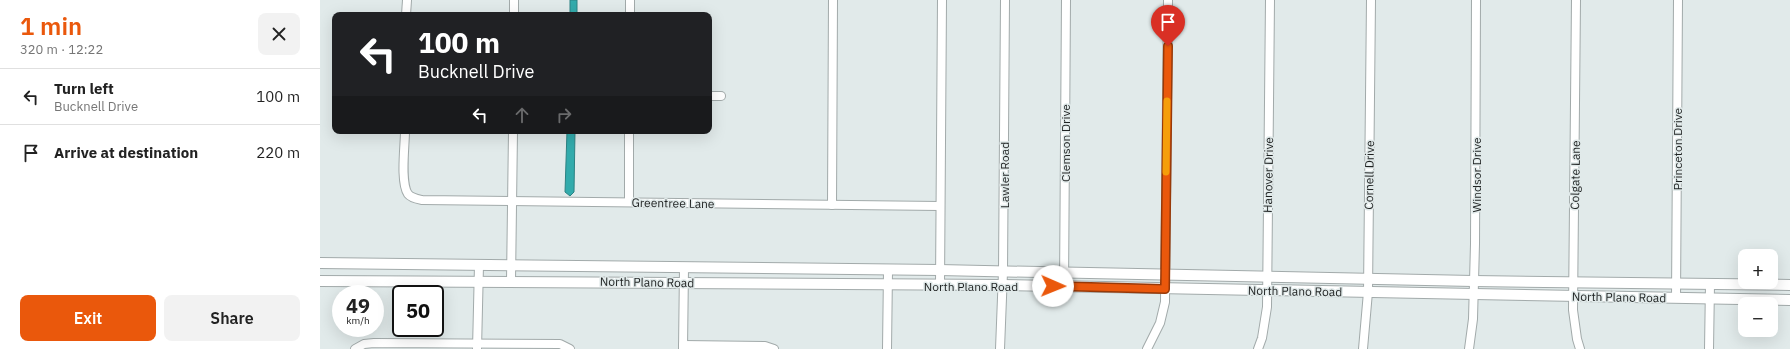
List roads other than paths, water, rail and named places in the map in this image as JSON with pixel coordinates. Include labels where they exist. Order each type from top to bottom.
[{"type":"main road","name":"North Plano Road","points":[[320,264],[939,270],[1474,281],[1790,285]]},
{"type":"main road","name":"North Plano Road","points":[[320,281],[683,282],[888,286],[1003,285],[1267,291],[1473,293],[1738,299]]},
{"type":"main road","points":[[1778,298],[1790,296]]},
{"type":"main road","name":"North Plano Road","points":[[1778,300],[1790,300]]},
{"type":"street","points":[[406,12],[407,0]]},
{"type":"street","points":[[514,0],[514,12]]},
{"type":"street","points":[[630,0],[630,12]]},
{"type":"street","points":[[832,205],[833,0]]},
{"type":"street","points":[[940,285],[942,0]]},
{"type":"street","name":"Lawler Road","points":[[1000,349],[1004,272],[1005,0]]},
{"type":"street","name":"Clemson Drive","points":[[1064,287],[1066,0]]},
{"type":"street","points":[[1147,349],[1160,322],[1165,302],[1168,0]]},
{"type":"street","name":"Hanover Drive","points":[[1258,349],[1267,306],[1266,276],[1270,0]]},
{"type":"street","name":"Cornell Drive","points":[[1363,349],[1368,292],[1371,0]]},
{"type":"street","name":"Windsor Drive","points":[[1469,349],[1475,244],[1476,0]]},
{"type":"street","name":"Colgate Lane","points":[[1576,0],[1574,296],[1576,332],[1580,349]]},
{"type":"street","name":"Princeton Drive","points":[[1676,298],[1678,0]]},
{"type":"street","points":[[712,96],[721,96]]},
{"type":"street","name":"Greentree Lane","points":[[405,134],[404,185],[408,195],[415,199],[422,200],[940,206]]},
{"type":"street","points":[[511,281],[513,134]]},
{"type":"street","points":[[629,134],[629,202]]},
{"type":"street","points":[[477,346],[479,266]]},
{"type":"street","points":[[684,268],[683,347],[765,346],[774,349]]},
{"type":"street","points":[[887,349],[888,270]]},
{"type":"street","points":[[1709,349],[1710,284]]},
{"type":"street","points":[[355,349],[364,344],[374,343],[477,346],[560,344],[570,349]]},
{"type":"water","points":[[570,0],[577,0],[577,12],[570,12]]},
{"type":"water","points":[[567,134],[575,134],[574,192],[570,196],[565,192]]}]
